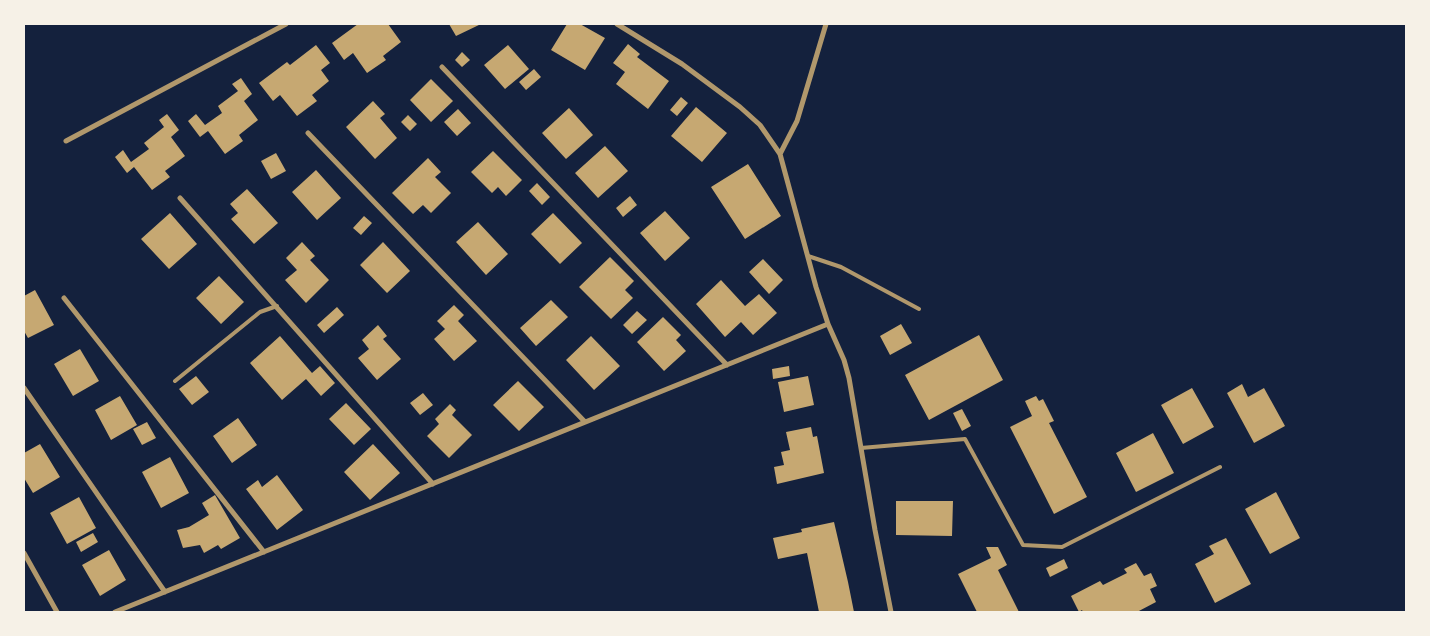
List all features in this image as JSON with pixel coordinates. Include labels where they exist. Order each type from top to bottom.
[{"type":"street","points":[[66,141],[286,24]]},
{"type":"street","points":[[617,24],[682,64],[740,107],[760,125],[780,154],[828,324],[847,369],[891,612]]},
{"type":"street","points":[[780,154],[797,122],[826,24]]},
{"type":"street","points":[[442,67],[727,365]]},
{"type":"street","points":[[308,133],[585,422]]},
{"type":"street","points":[[180,198],[433,484]]},
{"type":"street","points":[[64,298],[264,552]]},
{"type":"street","points":[[115,612],[828,324]]},
{"type":"street","points":[[24,388],[165,592]]},
{"type":"street","points":[[24,553],[57,612]]},
{"type":"lane","points":[[808,256],[841,267],[919,309]]},
{"type":"lane","points":[[174,380],[260,312],[277,306]]},
{"type":"lane","points":[[861,448],[965,439],[1023,545],[1062,547],[1220,467]]},
{"type":"building","points":[[358,24],[388,24],[401,42],[383,56],[386,60],[367,73],[353,53],[344,60],[332,43]]},
{"type":"building","points":[[449,24],[481,24],[456,36]]},
{"type":"building","points":[[567,24],[580,24],[605,38],[585,70],[551,50]]},
{"type":"building","points":[[628,44],[640,54],[637,57],[669,81],[648,109],[616,84],[625,72],[613,63]]},
{"type":"building","points":[[316,45],[330,63],[321,70],[329,81],[312,95],[317,101],[297,116],[280,95],[273,101],[259,83],[287,62],[290,65]]},
{"type":"building","points":[[508,45],[529,69],[505,89],[484,65]]},
{"type":"building","points":[[462,52],[470,60],[462,67],[455,60]]},
{"type":"building","points":[[534,69],[541,77],[526,90],[519,82]]},
{"type":"building","points":[[241,78],[252,94],[244,101],[258,120],[239,135],[243,141],[225,154],[208,131],[200,137],[188,121],[196,114],[205,125],[222,113],[218,106],[238,91],[232,84]]},
{"type":"building","points":[[431,79],[453,101],[431,122],[410,100]]},
{"type":"building","points":[[681,97],[688,103],[677,116],[670,110]]},
{"type":"building","points":[[373,101],[385,114],[380,118],[397,138],[375,159],[346,127]]},
{"type":"building","points":[[696,107],[727,133],[702,162],[671,136]]},
{"type":"building","points":[[569,108],[593,135],[566,159],[542,133]]},
{"type":"building","points":[[458,109],[471,123],[457,136],[444,122]]},
{"type":"building","points":[[167,114],[179,130],[171,137],[185,156],[165,171],[170,177],[152,190],[134,167],[127,173],[115,157],[123,150],[131,162],[149,149],[144,143],[164,127],[159,120]]},
{"type":"building","points":[[408,115],[417,124],[410,131],[401,122]]},
{"type":"building","points":[[605,146],[628,171],[598,198],[575,173]]},
{"type":"building","points":[[493,151],[522,180],[506,196],[498,187],[492,193],[471,172]]},
{"type":"building","points":[[276,153],[286,171],[271,179],[261,161]]},
{"type":"building","points":[[428,158],[441,172],[435,177],[451,193],[431,213],[423,205],[413,214],[392,193]]},
{"type":"building","points":[[748,164],[781,216],[745,239],[711,187]]},
{"type":"building","points":[[316,170],[341,198],[317,220],[292,192]]},
{"type":"building","points":[[537,183],[550,197],[542,205],[529,191]]},
{"type":"building","points":[[247,189],[278,223],[254,244],[231,219],[238,213],[230,204]]},
{"type":"building","points":[[630,196],[637,205],[623,217],[616,208]]},
{"type":"building","points":[[665,211],[690,238],[665,261],[640,233]]},
{"type":"building","points":[[170,213],[197,244],[169,269],[141,239]]},
{"type":"building","points":[[553,213],[582,243],[560,264],[531,234]]},
{"type":"building","points":[[364,216],[372,223],[361,235],[353,228]]},
{"type":"building","points":[[478,222],[508,254],[486,275],[456,242]]},
{"type":"building","points":[[302,242],[315,256],[310,260],[329,280],[306,303],[285,280],[297,270],[286,258]]},
{"type":"building","points":[[383,242],[410,271],[387,293],[360,265]]},
{"type":"building","points":[[610,257],[634,281],[625,290],[633,298],[611,319],[579,287]]},
{"type":"building","points":[[763,259],[783,280],[769,294],[749,272]]},
{"type":"building","points":[[219,276],[244,302],[221,324],[196,298]]},
{"type":"building","points":[[721,280],[745,306],[759,294],[777,313],[753,335],[741,322],[725,337],[696,304]]},
{"type":"building","points":[[35,290],[54,325],[28,338],[24,331],[24,296]]},
{"type":"building","points":[[551,300],[568,317],[536,346],[520,328]]},
{"type":"building","points":[[454,305],[464,315],[458,321],[477,341],[454,361],[434,339],[445,329],[437,321]]},
{"type":"building","points":[[337,307],[344,315],[324,333],[317,325]]},
{"type":"building","points":[[637,311],[647,320],[632,334],[623,325]]},
{"type":"building","points":[[663,317],[681,335],[676,340],[686,351],[664,371],[637,342]]},
{"type":"building","points":[[901,324],[912,343],[890,355],[880,336]]},
{"type":"building","points":[[378,325],[387,336],[383,339],[401,359],[377,380],[358,358],[369,349],[362,340]]},
{"type":"building","points":[[979,335],[1003,380],[929,420],[905,375]]},
{"type":"building","points":[[280,336],[312,373],[320,366],[335,383],[321,396],[306,379],[282,400],[250,363]]},
{"type":"building","points":[[591,336],[620,366],[594,390],[566,360]]},
{"type":"building","points":[[80,349],[99,381],[73,396],[54,364]]},
{"type":"building","points":[[789,366],[790,376],[773,379],[772,369]]},
{"type":"building","points":[[196,376],[209,392],[192,405],[179,389]]},
{"type":"building","points":[[808,376],[814,405],[784,412],[778,382]]},
{"type":"building","points":[[518,381],[544,407],[519,431],[493,405]]},
{"type":"building","points":[[1242,384],[1248,397],[1264,388],[1285,426],[1254,443],[1227,393]]},
{"type":"building","points":[[1192,388],[1214,427],[1183,444],[1161,405]]},
{"type":"building","points":[[423,393],[433,405],[420,415],[410,403]]},
{"type":"building","points":[[120,396],[137,425],[111,440],[95,410]]},
{"type":"building","points":[[1036,396],[1039,401],[1043,399],[1054,421],[1049,423],[1087,497],[1054,514],[1010,427],[1032,416],[1025,401]]},
{"type":"building","points":[[346,403],[371,429],[354,445],[329,419]]},
{"type":"building","points":[[450,404],[456,410],[452,415],[472,435],[449,458],[427,436],[439,424],[435,419]]},
{"type":"building","points":[[962,409],[971,426],[962,431],[953,413]]},
{"type":"building","points":[[238,418],[257,445],[232,463],[213,436]]},
{"type":"building","points":[[147,422],[156,438],[142,445],[133,429]]},
{"type":"building","points":[[811,427],[813,437],[817,436],[824,473],[777,484],[774,467],[784,465],[781,452],[790,450],[786,432]]},
{"type":"building","points":[[1153,433],[1174,473],[1136,492],[1116,453]]},
{"type":"building","points":[[40,444],[60,477],[33,493],[24,478],[24,453]]},
{"type":"building","points":[[373,444],[400,473],[370,500],[344,472]]},
{"type":"building","points":[[170,457],[189,493],[161,508],[142,472]]},
{"type":"building","points":[[277,475],[303,510],[277,530],[246,489],[258,480],[262,487]]},
{"type":"building","points":[[1276,492],[1300,538],[1270,554],[1245,509]]},
{"type":"building","points":[[215,495],[240,538],[221,549],[218,545],[204,553],[200,545],[183,548],[177,530],[189,527],[209,515],[202,503]]},
{"type":"building","points":[[79,497],[96,528],[67,544],[50,513]]},
{"type":"building","points":[[896,501],[953,501],[952,536],[896,535]]},
{"type":"building","points":[[834,522],[854,612],[819,612],[807,553],[778,559],[773,538],[802,532],[801,529]]},
{"type":"building","points":[[93,533],[98,542],[81,552],[76,542]]},
{"type":"building","points":[[1226,538],[1251,584],[1215,603],[1195,564],[1214,554],[1209,546]]},
{"type":"building","points":[[986,547],[998,547],[1007,565],[998,570],[1019,612],[977,612],[958,574],[991,558]]},
{"type":"building","points":[[109,550],[126,580],[100,596],[82,565]]},
{"type":"building","points":[[1064,559],[1068,568],[1050,577],[1046,568]]},
{"type":"building","points":[[1136,563],[1144,576],[1151,573],[1157,586],[1150,589],[1156,602],[1137,612],[1083,612],[1082,610],[1079,612],[1071,596],[1100,581],[1103,585],[1127,573],[1124,569]]}]
